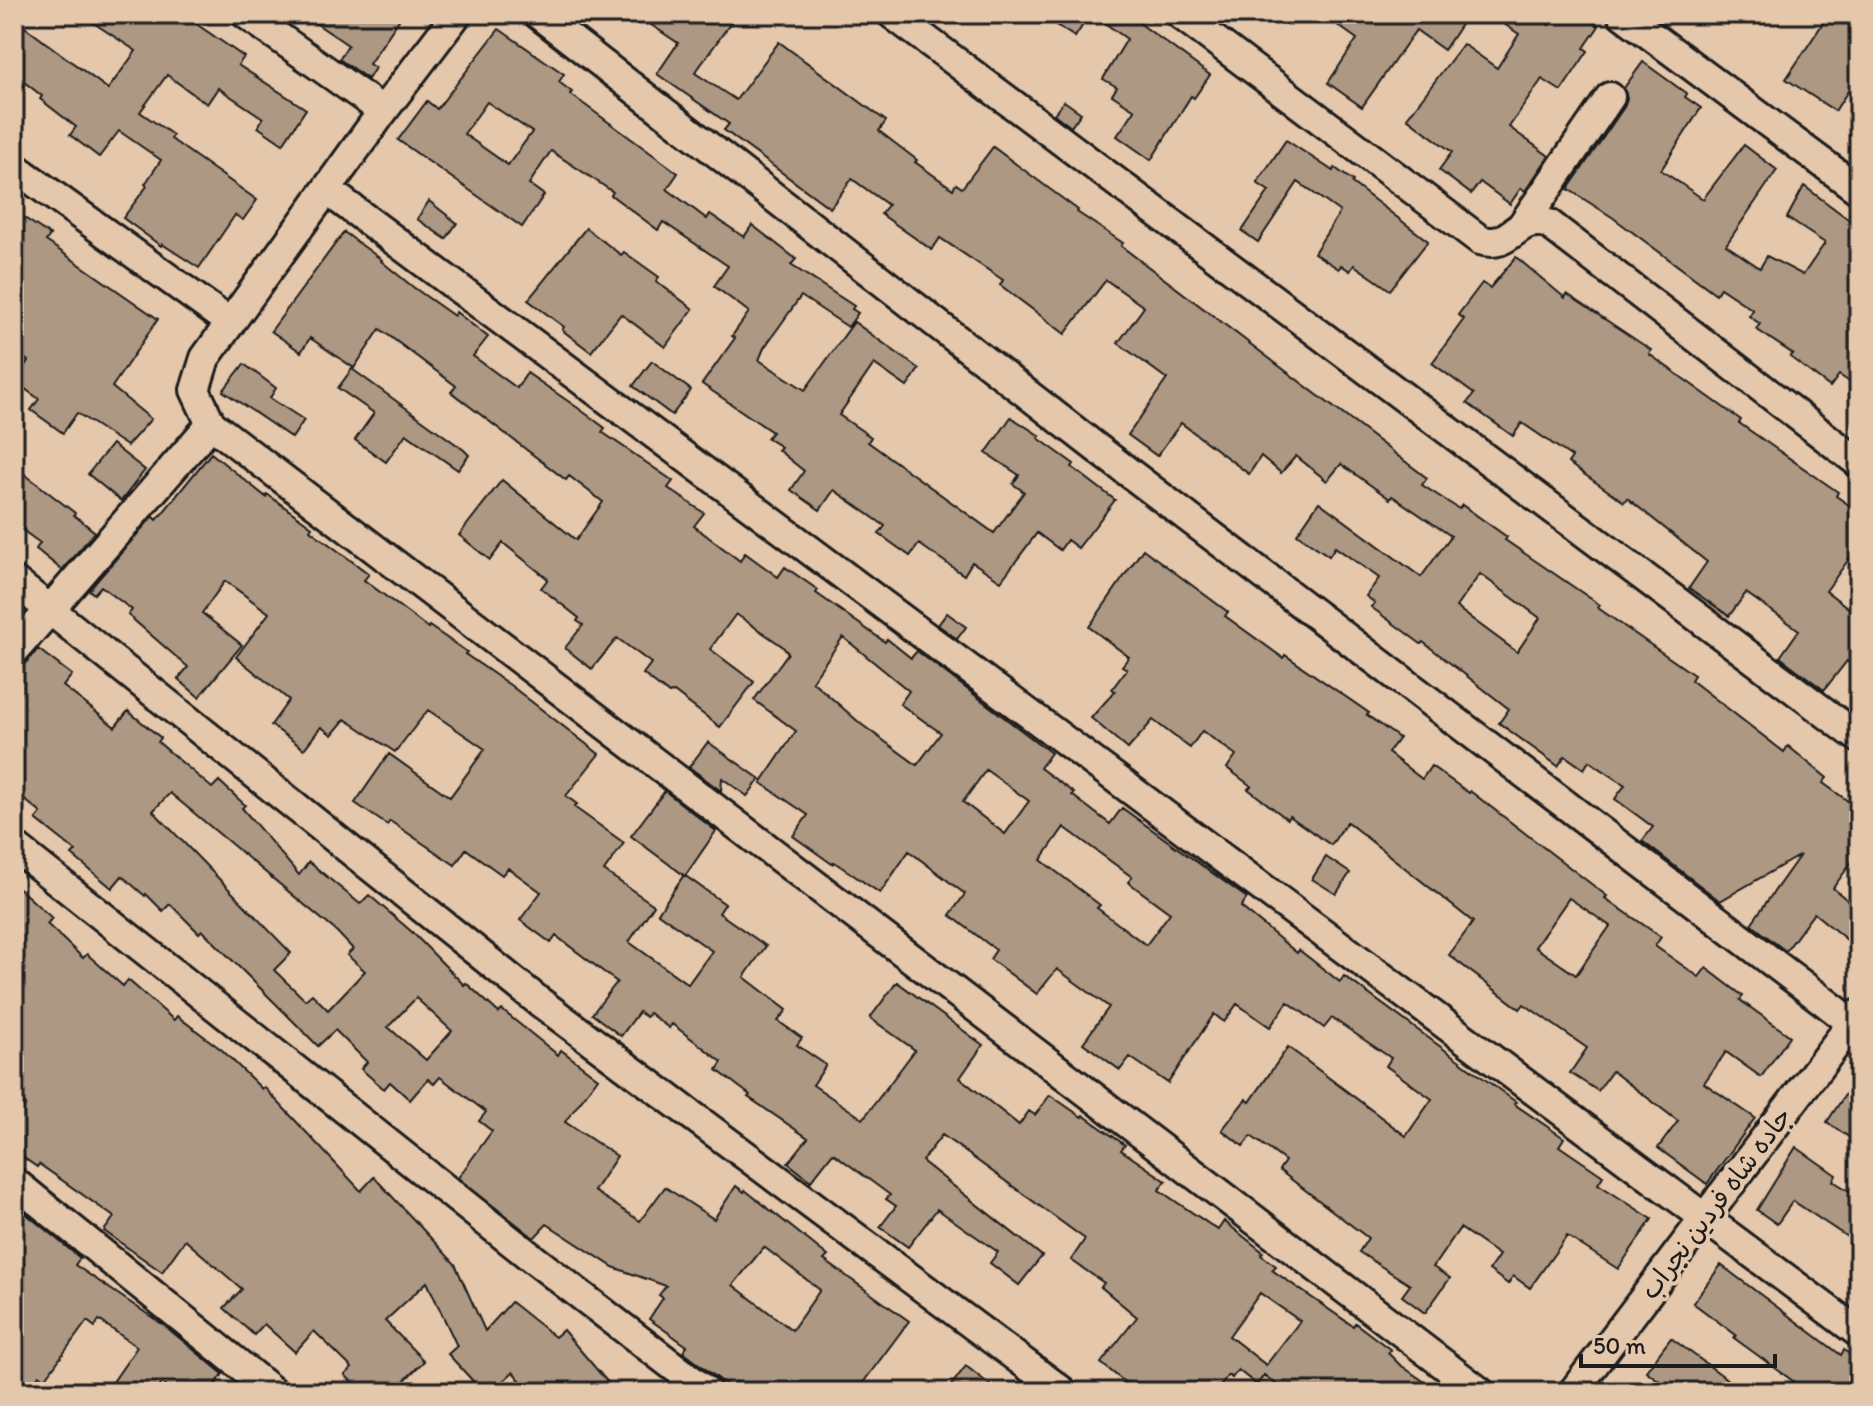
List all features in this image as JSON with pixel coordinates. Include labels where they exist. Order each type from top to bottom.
[{"type":"street","points":[[246,14],[383,111]]},
{"type":"street","points":[[457,14],[205,358],[195,390],[211,424],[1480,1392]]},
{"type":"street","points":[[538,14],[1098,449],[1857,1022]]},
{"type":"street","points":[[892,14],[1859,738]]},
{"type":"street","points":[[1180,14],[1480,240],[1492,244],[1503,241],[1523,224],[1610,97]]},
{"type":"street","points":[[1622,14],[1859,190]]},
{"type":"street","points":[[14,167],[229,322]]},
{"type":"street","points":[[327,190],[1859,1333]]},
{"type":"street","points":[[1523,224],[1537,220],[1549,224],[1859,463]]},
{"type":"street","points":[[14,651],[211,424]]},
{"type":"street","points":[[14,581],[541,1003],[1063,1392]]},
{"type":"street","points":[[14,846],[514,1244],[707,1392]]},
{"type":"street","name":"جاده شاه فردین نجراب","points":[[1575,1391],[1857,1022]]},
{"type":"street","points":[[14,1182],[273,1392]]},
{"type":"building","points":[[80,14],[182,14],[244,57],[238,65],[306,109],[283,144],[258,127],[263,118],[218,88],[207,104],[167,75],[140,112],[173,135],[171,139],[257,200],[243,220],[235,215],[199,268],[161,246],[123,218],[147,186],[145,184],[161,160],[119,131],[99,157],[70,135],[76,127],[14,74],[14,19],[108,89],[136,51]]},
{"type":"building","points":[[302,14],[403,14],[369,64],[375,68],[368,79],[339,59],[348,45]]},
{"type":"building","points":[[635,14],[737,14],[695,73],[736,100],[779,42],[886,121],[879,131],[953,189],[956,184],[962,188],[993,147],[1123,243],[1121,246],[1427,478],[1422,485],[1459,509],[1462,505],[1507,537],[1505,540],[1600,605],[1598,608],[1694,675],[1691,680],[1784,752],[1788,746],[1827,778],[1823,783],[1859,809],[1859,852],[1833,888],[1859,910],[1859,950],[1814,913],[1786,951],[1779,946],[1751,924],[1800,855],[1720,901],[1642,841],[1653,827],[1615,799],[1625,785],[1589,761],[1584,769],[1565,756],[1558,766],[1499,723],[1509,709],[1423,642],[1421,644],[1371,607],[1375,603],[1366,596],[1379,578],[1335,547],[1329,556],[1297,534],[1319,502],[1421,577],[1451,536],[1392,496],[1390,499],[1341,464],[1327,481],[1296,456],[1281,473],[1261,456],[1249,474],[1181,423],[1157,456],[1128,435],[1167,379],[1118,343],[1144,307],[1106,280],[1065,334],[1000,285],[1003,280],[940,238],[932,250],[881,214],[888,205],[852,179],[830,208],[724,130],[729,124],[657,74],[678,43]],"holes":[[[1480,574],[1540,618],[1517,652],[1456,607]]]},
{"type":"building","points":[[1039,14],[1090,14],[1075,37]]},
{"type":"building","points":[[1092,14],[1127,14],[1210,75],[1194,98],[1191,96],[1151,160],[1117,136],[1135,110],[1112,95],[1117,87],[1103,79],[1127,39]]},
{"type":"building","points":[[1322,14],[1468,14],[1444,50],[1416,30],[1362,107],[1328,83],[1357,39]]},
{"type":"building","points":[[1489,14],[1532,14],[1549,25],[1556,14],[1582,14],[1599,26],[1584,48],[1588,51],[1561,91],[1542,79],[1509,127],[1549,156],[1525,191],[1521,188],[1510,204],[1480,182],[1471,194],[1439,170],[1452,152],[1407,118],[1463,44],[1497,68],[1519,34]]},
{"type":"building","points":[[1829,14],[1859,14],[1859,98],[1848,91],[1835,111],[1786,79]]},
{"type":"building","points":[[499,29],[564,74],[559,82],[572,92],[570,94],[678,173],[667,189],[707,219],[710,214],[744,237],[752,225],[796,259],[791,265],[854,306],[852,309],[858,313],[848,327],[801,296],[764,348],[759,360],[805,390],[854,322],[919,369],[907,387],[874,364],[839,415],[871,437],[868,442],[994,533],[1024,492],[1013,484],[1019,475],[986,453],[1011,417],[1040,436],[1038,438],[1115,500],[1078,548],[1067,540],[1060,550],[1037,533],[1001,581],[972,562],[964,575],[919,544],[910,556],[879,534],[885,526],[834,490],[820,510],[791,490],[804,471],[778,450],[781,447],[767,438],[772,432],[702,384],[735,338],[732,336],[749,312],[714,286],[728,266],[663,222],[658,230],[611,195],[613,192],[551,151],[529,184],[544,195],[522,227],[398,140],[427,101],[437,109]],"holes":[[[487,102],[532,132],[508,165],[464,134]]]},
{"type":"building","points":[[1643,62],[1701,108],[1661,170],[1703,199],[1744,145],[1777,170],[1726,245],[1760,268],[1767,256],[1803,275],[1825,243],[1787,218],[1804,186],[1859,227],[1859,388],[1839,375],[1830,387],[1790,357],[1793,354],[1756,329],[1760,324],[1749,316],[1753,310],[1720,288],[1716,294],[1612,217],[1568,189],[1624,107],[1627,98],[1624,88]]},
{"type":"building","points":[[1064,101],[1081,113],[1071,127],[1054,114]]},
{"type":"building","points":[[1286,140],[1333,171],[1335,168],[1428,241],[1390,290],[1354,265],[1350,271],[1341,265],[1339,269],[1314,253],[1340,212],[1298,182],[1258,242],[1242,231],[1269,191],[1257,183]]},
{"type":"building","points":[[429,201],[457,223],[446,239],[417,219]]},
{"type":"building","points":[[14,211],[50,235],[46,241],[158,319],[112,387],[151,419],[127,446],[77,413],[63,433],[31,410],[39,399],[14,381],[28,361],[14,351]]},
{"type":"building","points":[[586,228],[621,255],[624,252],[659,277],[656,281],[693,309],[665,347],[621,314],[591,352],[528,300]]},
{"type":"building","points":[[344,232],[413,287],[454,316],[456,312],[488,337],[473,356],[517,388],[527,373],[605,428],[602,432],[673,481],[668,488],[704,513],[694,526],[740,561],[745,553],[778,577],[785,567],[885,642],[887,639],[911,658],[917,651],[1051,753],[1040,768],[1074,793],[1072,795],[1110,824],[1122,808],[1247,898],[1241,907],[1297,953],[1299,950],[1340,982],[1344,976],[1516,1102],[1514,1104],[1564,1138],[1559,1146],[1603,1176],[1598,1184],[1652,1219],[1618,1269],[1567,1236],[1530,1288],[1513,1276],[1508,1284],[1489,1270],[1499,1255],[1460,1228],[1433,1267],[1450,1278],[1425,1313],[1402,1296],[1410,1285],[1359,1252],[1368,1238],[1279,1170],[1285,1161],[1251,1136],[1243,1146],[1222,1130],[1246,1099],[1250,1102],[1288,1047],[1406,1136],[1432,1099],[1386,1066],[1391,1058],[1332,1018],[1324,1028],[1288,1002],[1270,1027],[1237,1004],[1224,1022],[1214,1014],[1168,1083],[1130,1057],[1120,1070],[1083,1043],[1109,1007],[1057,969],[1037,994],[990,959],[996,950],[950,915],[965,894],[909,851],[880,893],[793,836],[808,815],[761,783],[796,731],[754,700],[788,653],[782,646],[736,614],[710,649],[754,682],[720,727],[674,692],[669,694],[643,674],[651,663],[617,638],[592,669],[565,648],[583,625],[577,621],[579,618],[541,588],[548,579],[503,543],[490,560],[459,535],[502,480],[576,540],[603,502],[569,476],[566,480],[451,392],[456,386],[380,329],[354,368],[310,338],[301,352],[271,331]],"holes":[[[843,637],[909,691],[900,704],[941,733],[917,765],[861,724],[812,681]],[[986,770],[1029,801],[1005,834],[963,802]],[[1064,827],[1132,877],[1128,882],[1170,913],[1146,945],[1041,860]]]},
{"type":"building","points":[[1516,257],[1565,298],[1567,294],[1651,350],[1649,354],[1741,420],[1739,423],[1838,492],[1836,496],[1859,512],[1859,545],[1826,591],[1859,616],[1859,670],[1847,661],[1824,690],[1780,657],[1799,630],[1746,593],[1729,616],[1689,588],[1707,562],[1627,498],[1624,502],[1568,463],[1572,457],[1522,423],[1513,436],[1467,403],[1474,394],[1432,363],[1464,319],[1458,315],[1482,283],[1490,288]]},
{"type":"building","points":[[652,361],[691,390],[672,415],[633,386]]},
{"type":"building","points":[[244,364],[276,388],[270,398],[304,420],[292,438],[223,391]]},
{"type":"building","points":[[352,369],[464,450],[469,455],[458,470],[406,434],[386,462],[355,440],[374,413],[338,388]]},
{"type":"building","points":[[112,444],[145,470],[121,501],[88,474]]},
{"type":"building","points":[[211,453],[266,497],[267,494],[312,527],[310,530],[369,574],[364,580],[428,628],[467,652],[465,654],[599,754],[566,796],[577,804],[574,807],[624,843],[604,871],[654,905],[629,942],[688,984],[712,951],[658,913],[684,875],[725,904],[719,913],[766,946],[744,977],[787,1010],[778,1021],[802,1038],[797,1045],[826,1065],[813,1085],[863,1119],[915,1050],[870,1018],[897,982],[983,1045],[960,1078],[1019,1125],[1029,1111],[1035,1115],[1050,1095],[1083,1115],[1125,1145],[1121,1150],[1166,1181],[1159,1190],[1218,1230],[1224,1221],[1263,1252],[1261,1255],[1276,1266],[1272,1270],[1353,1326],[1355,1323],[1391,1350],[1388,1353],[1399,1364],[1439,1392],[1286,1392],[1264,1375],[1257,1385],[1238,1370],[1232,1378],[1228,1375],[1216,1392],[1137,1392],[1101,1363],[1137,1317],[1101,1287],[1104,1283],[1071,1260],[1085,1239],[942,1135],[922,1161],[1042,1256],[1019,1285],[990,1263],[998,1252],[937,1209],[908,1247],[880,1227],[896,1206],[886,1199],[890,1195],[833,1153],[811,1181],[788,1163],[808,1138],[748,1097],[750,1095],[717,1070],[722,1062],[672,1024],[669,1028],[649,1013],[646,1017],[639,1012],[621,1036],[592,1014],[617,982],[556,936],[551,943],[520,920],[541,892],[508,868],[502,875],[466,849],[455,865],[390,821],[387,825],[355,803],[389,754],[450,797],[485,749],[428,710],[395,752],[345,719],[332,735],[321,727],[304,749],[271,725],[289,700],[236,657],[269,613],[225,581],[202,613],[242,645],[199,697],[178,679],[188,667],[128,615],[132,610],[101,586],[94,594],[89,590],[153,516],[157,520]],"holes":[[[1260,1293],[1300,1321],[1266,1365],[1229,1336]]]},
{"type":"building","points":[[14,466],[95,532],[62,570],[36,549],[40,543],[14,524]]},
{"type":"building","points":[[1143,549],[1228,612],[1225,616],[1283,658],[1285,655],[1369,713],[1367,715],[1399,738],[1388,753],[1422,779],[1431,766],[1470,791],[1607,896],[1605,898],[1661,937],[1655,946],[1699,977],[1706,968],[1743,996],[1740,1000],[1790,1036],[1761,1077],[1726,1052],[1704,1083],[1755,1118],[1707,1184],[1658,1148],[1678,1121],[1612,1071],[1598,1091],[1570,1073],[1587,1048],[1524,1004],[1520,1009],[1449,955],[1473,922],[1347,822],[1331,845],[1289,816],[1287,819],[1248,789],[1251,786],[1227,768],[1236,755],[1202,731],[1190,748],[1153,720],[1128,749],[1091,718],[1115,691],[1112,689],[1127,669],[1122,666],[1129,657],[1089,627]],"holes":[[[1569,898],[1610,926],[1576,975],[1535,947]]]},
{"type":"building","points":[[947,613],[966,627],[957,639],[938,625]]},
{"type":"building","points":[[38,649],[72,675],[63,686],[115,727],[128,711],[161,738],[158,742],[212,788],[219,781],[245,805],[242,808],[299,875],[309,862],[360,904],[369,895],[412,932],[464,985],[466,983],[499,1013],[502,1010],[558,1055],[561,1050],[598,1078],[565,1122],[617,1156],[594,1191],[640,1221],[665,1187],[714,1219],[736,1186],[828,1256],[824,1260],[909,1321],[856,1392],[749,1392],[736,1382],[732,1389],[683,1352],[687,1346],[649,1319],[663,1298],[659,1295],[666,1286],[613,1267],[547,1224],[534,1238],[458,1178],[492,1131],[479,1121],[486,1112],[440,1077],[434,1084],[428,1079],[410,1100],[390,1082],[384,1089],[361,1069],[367,1062],[335,1030],[318,1046],[202,930],[199,933],[170,904],[163,911],[122,876],[112,888],[72,855],[76,851],[36,819],[41,813],[14,791],[14,668],[26,663]],"holes":[[[170,793],[336,931],[353,949],[347,955],[365,971],[328,1010],[312,994],[305,1000],[274,970],[291,953],[153,811]],[[416,998],[452,1031],[426,1060],[388,1027]],[[764,1247],[820,1290],[792,1330],[733,1285]]]},
{"type":"building","points":[[708,742],[760,779],[747,796],[722,778],[721,791],[689,767]]},
{"type":"building","points":[[665,791],[716,831],[685,876],[631,836]]},
{"type":"building","points":[[1326,857],[1350,873],[1336,894],[1312,879]]},
{"type":"building","points":[[14,884],[52,918],[47,924],[83,958],[87,954],[123,986],[128,980],[174,1020],[177,1016],[222,1050],[262,1089],[264,1087],[361,1191],[374,1177],[455,1264],[485,1331],[511,1302],[555,1337],[563,1330],[616,1392],[530,1392],[513,1372],[491,1392],[483,1392],[448,1354],[457,1346],[427,1282],[385,1321],[424,1361],[393,1392],[362,1392],[345,1375],[352,1368],[314,1331],[295,1352],[264,1324],[254,1335],[224,1308],[242,1289],[185,1240],[162,1272],[104,1231],[114,1217],[39,1164],[37,1167],[14,1151],[14,1121],[26,1105],[14,1096]]},
{"type":"building","points":[[1859,1074],[1859,1144],[1827,1122]]},
{"type":"building","points":[[1796,1147],[1836,1175],[1833,1181],[1859,1197],[1859,1245],[1793,1201],[1777,1224],[1757,1210]]},
{"type":"building","points":[[14,1204],[80,1258],[75,1265],[165,1326],[223,1374],[210,1392],[175,1392],[162,1383],[156,1392],[106,1392],[137,1347],[99,1320],[95,1327],[87,1321],[45,1379],[39,1375],[28,1392],[14,1392],[14,1280],[25,1265],[14,1257]]},
{"type":"building","points":[[1721,1265],[1841,1355],[1844,1350],[1859,1361],[1859,1392],[1808,1392],[1734,1338],[1736,1335],[1693,1303]]},
{"type":"building","points":[[1671,1338],[1741,1392],[1674,1392],[1646,1371]]},
{"type":"building","points":[[966,1366],[999,1392],[946,1392]]}]
